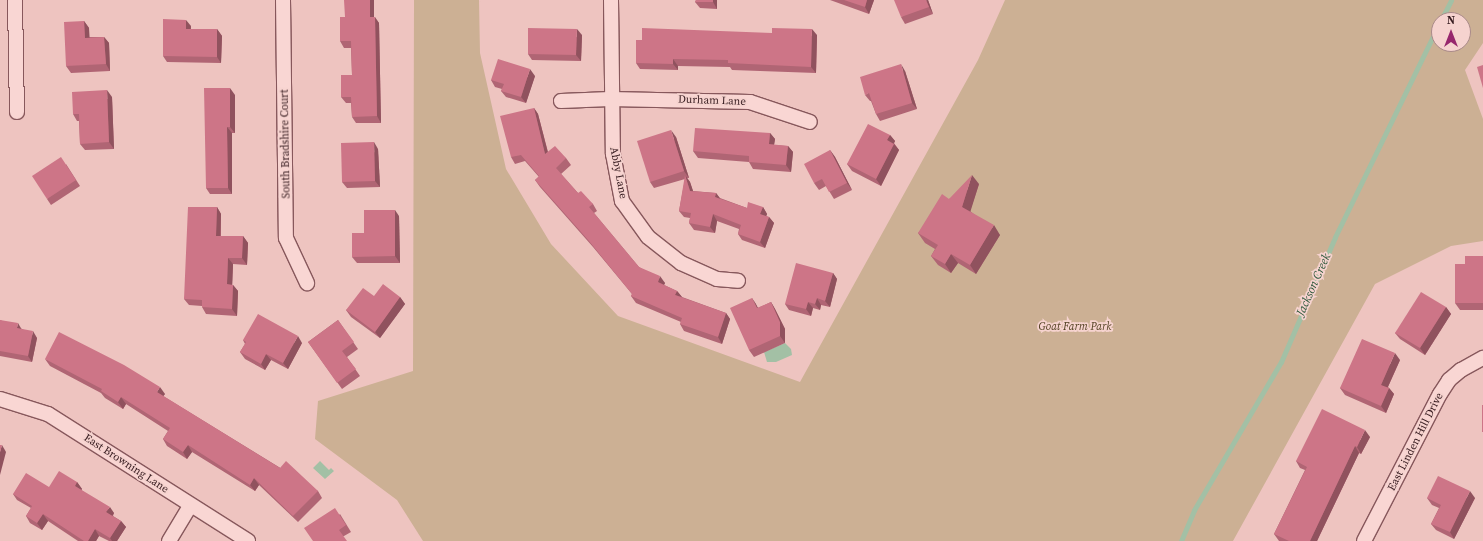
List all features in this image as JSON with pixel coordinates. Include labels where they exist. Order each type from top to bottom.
[{"type":"street","points":[[15,0],[16,112]]},
{"type":"street","name":"South Bradshire Court","points":[[283,0],[286,238],[307,283]]},
{"type":"street","name":"Abby Lane","points":[[611,0],[610,99],[613,154],[622,201],[648,236],[681,263],[717,279],[738,281]]},
{"type":"street","name":"Durham Lane","points":[[561,101],[610,99],[750,102],[810,122]]},
{"type":"street","name":"East Linden Hill Drive","points":[[1364,541],[1440,394],[1449,380],[1461,370],[1483,358]]},
{"type":"street","name":"East Browning Lane","points":[[0,399],[48,414],[190,506],[248,541]]},
{"type":"street","points":[[170,541],[190,506]]},
{"type":"green space","name":"Goat Farm Park","points":[[414,0],[479,0],[480,53],[506,169],[551,244],[618,316],[800,382],[978,60],[1005,0],[1483,0],[1483,43],[1465,70],[1483,119],[1483,241],[1451,246],[1375,284],[1233,541],[423,541],[397,500],[315,439],[318,401],[413,371]]},
{"type":"shaded area","points":[[785,343],[791,349],[792,355],[776,362],[767,362],[764,352]]},
{"type":"shaded area","points":[[320,461],[329,470],[331,468],[334,471],[325,479],[313,468]]},
{"type":"building","points":[[344,0],[370,0],[370,17],[375,17],[377,116],[352,117],[351,97],[341,97],[341,75],[352,75],[351,41],[340,41],[340,17],[345,17]]},
{"type":"building","points":[[696,0],[713,0],[713,2],[695,2]]},
{"type":"building","points":[[844,0],[867,0],[865,7]]},
{"type":"building","points":[[894,0],[926,0],[929,7],[901,17]]},
{"type":"building","points":[[163,19],[186,20],[186,29],[217,29],[217,57],[163,56]]},
{"type":"building","points":[[84,21],[85,38],[104,37],[106,64],[66,66],[64,22]]},
{"type":"building","points":[[528,28],[577,29],[576,55],[528,54]]},
{"type":"building","points":[[642,28],[772,33],[772,28],[812,29],[811,67],[728,63],[728,60],[673,59],[673,64],[636,63],[636,40],[642,40]]},
{"type":"building","points":[[498,59],[530,69],[521,97],[501,91],[504,84],[491,80]]},
{"type":"building","points":[[901,64],[912,103],[876,114],[869,93],[865,95],[860,77]]},
{"type":"building","points":[[1483,65],[1483,88],[1477,67]]},
{"type":"building","points":[[204,88],[230,88],[230,127],[227,127],[228,188],[206,188]]},
{"type":"building","points":[[107,90],[109,142],[80,144],[79,114],[73,114],[72,92]]},
{"type":"building","points":[[534,108],[545,154],[555,146],[566,158],[556,168],[578,193],[581,191],[593,204],[589,207],[639,267],[660,276],[658,282],[677,291],[675,295],[726,313],[718,337],[680,324],[682,318],[631,296],[632,294],[589,241],[535,180],[539,176],[521,155],[511,157],[500,116]]},
{"type":"building","points":[[868,124],[890,135],[887,140],[894,144],[876,179],[847,164]]},
{"type":"building","points":[[695,128],[770,133],[769,144],[788,146],[786,165],[749,162],[749,156],[693,151]]},
{"type":"building","points":[[671,130],[684,171],[650,182],[637,141]]},
{"type":"building","points":[[374,142],[375,181],[342,182],[341,143]]},
{"type":"building","points":[[830,150],[847,183],[829,192],[822,179],[814,183],[804,164]]},
{"type":"building","points":[[61,157],[76,180],[47,199],[32,176]]},
{"type":"building","points":[[685,175],[690,191],[716,193],[715,197],[747,208],[748,202],[763,207],[760,214],[769,217],[760,242],[738,234],[741,225],[713,214],[710,227],[689,223],[691,213],[679,211]]},
{"type":"building","points":[[972,175],[962,207],[994,225],[970,265],[951,254],[945,264],[931,256],[938,245],[918,233],[942,194],[949,199]]},
{"type":"building","points":[[188,207],[217,207],[216,236],[243,236],[242,258],[228,258],[227,284],[233,285],[232,309],[202,307],[202,300],[184,299]]},
{"type":"building","points":[[364,210],[395,210],[395,256],[352,257],[352,233],[364,233]]},
{"type":"building","points":[[1465,256],[1483,256],[1483,303],[1455,303],[1455,264],[1465,264]]},
{"type":"building","points":[[796,263],[833,273],[825,301],[817,298],[815,304],[808,302],[806,309],[785,304]]},
{"type":"building","points":[[383,284],[400,297],[375,332],[346,310],[363,288],[374,296]]},
{"type":"building","points":[[1421,292],[1446,307],[1420,348],[1395,333]]},
{"type":"building","points":[[752,298],[757,308],[771,302],[780,322],[780,336],[749,350],[730,308]]},
{"type":"building","points":[[258,314],[298,336],[283,363],[266,354],[261,364],[240,352],[246,342],[243,340]]},
{"type":"building","points":[[0,320],[18,323],[17,328],[33,331],[28,356],[0,351]]},
{"type":"building","points":[[338,320],[354,342],[342,351],[356,369],[337,383],[308,342]]},
{"type":"building","points":[[59,332],[124,365],[160,387],[157,392],[280,468],[286,461],[318,491],[293,516],[254,478],[250,485],[188,445],[183,452],[163,439],[170,428],[121,397],[118,402],[101,391],[102,389],[45,359]]},
{"type":"building","points":[[1362,339],[1395,353],[1381,385],[1389,388],[1381,406],[1340,388]]},
{"type":"building","points":[[1483,405],[1483,432],[1482,432]]},
{"type":"building","points":[[1322,409],[1365,430],[1357,447],[1355,446],[1310,541],[1289,541],[1274,534],[1307,467],[1296,461]]},
{"type":"building","points":[[59,471],[77,482],[75,486],[110,507],[106,512],[121,521],[110,538],[95,529],[88,541],[84,541],[43,514],[37,523],[26,516],[32,506],[13,494],[26,473],[49,487]]},
{"type":"building","points":[[1438,476],[1470,491],[1450,532],[1431,524],[1441,505],[1427,498]]},
{"type":"building","points":[[335,508],[346,525],[339,530],[347,541],[313,541],[304,528]]},
{"type":"waterway","name":"Jackson Creek","points":[[1445,12],[1451,0]]},
{"type":"waterway","name":"Jackson Creek","points":[[1181,541],[1194,510],[1281,362],[1335,237],[1431,40]]}]
